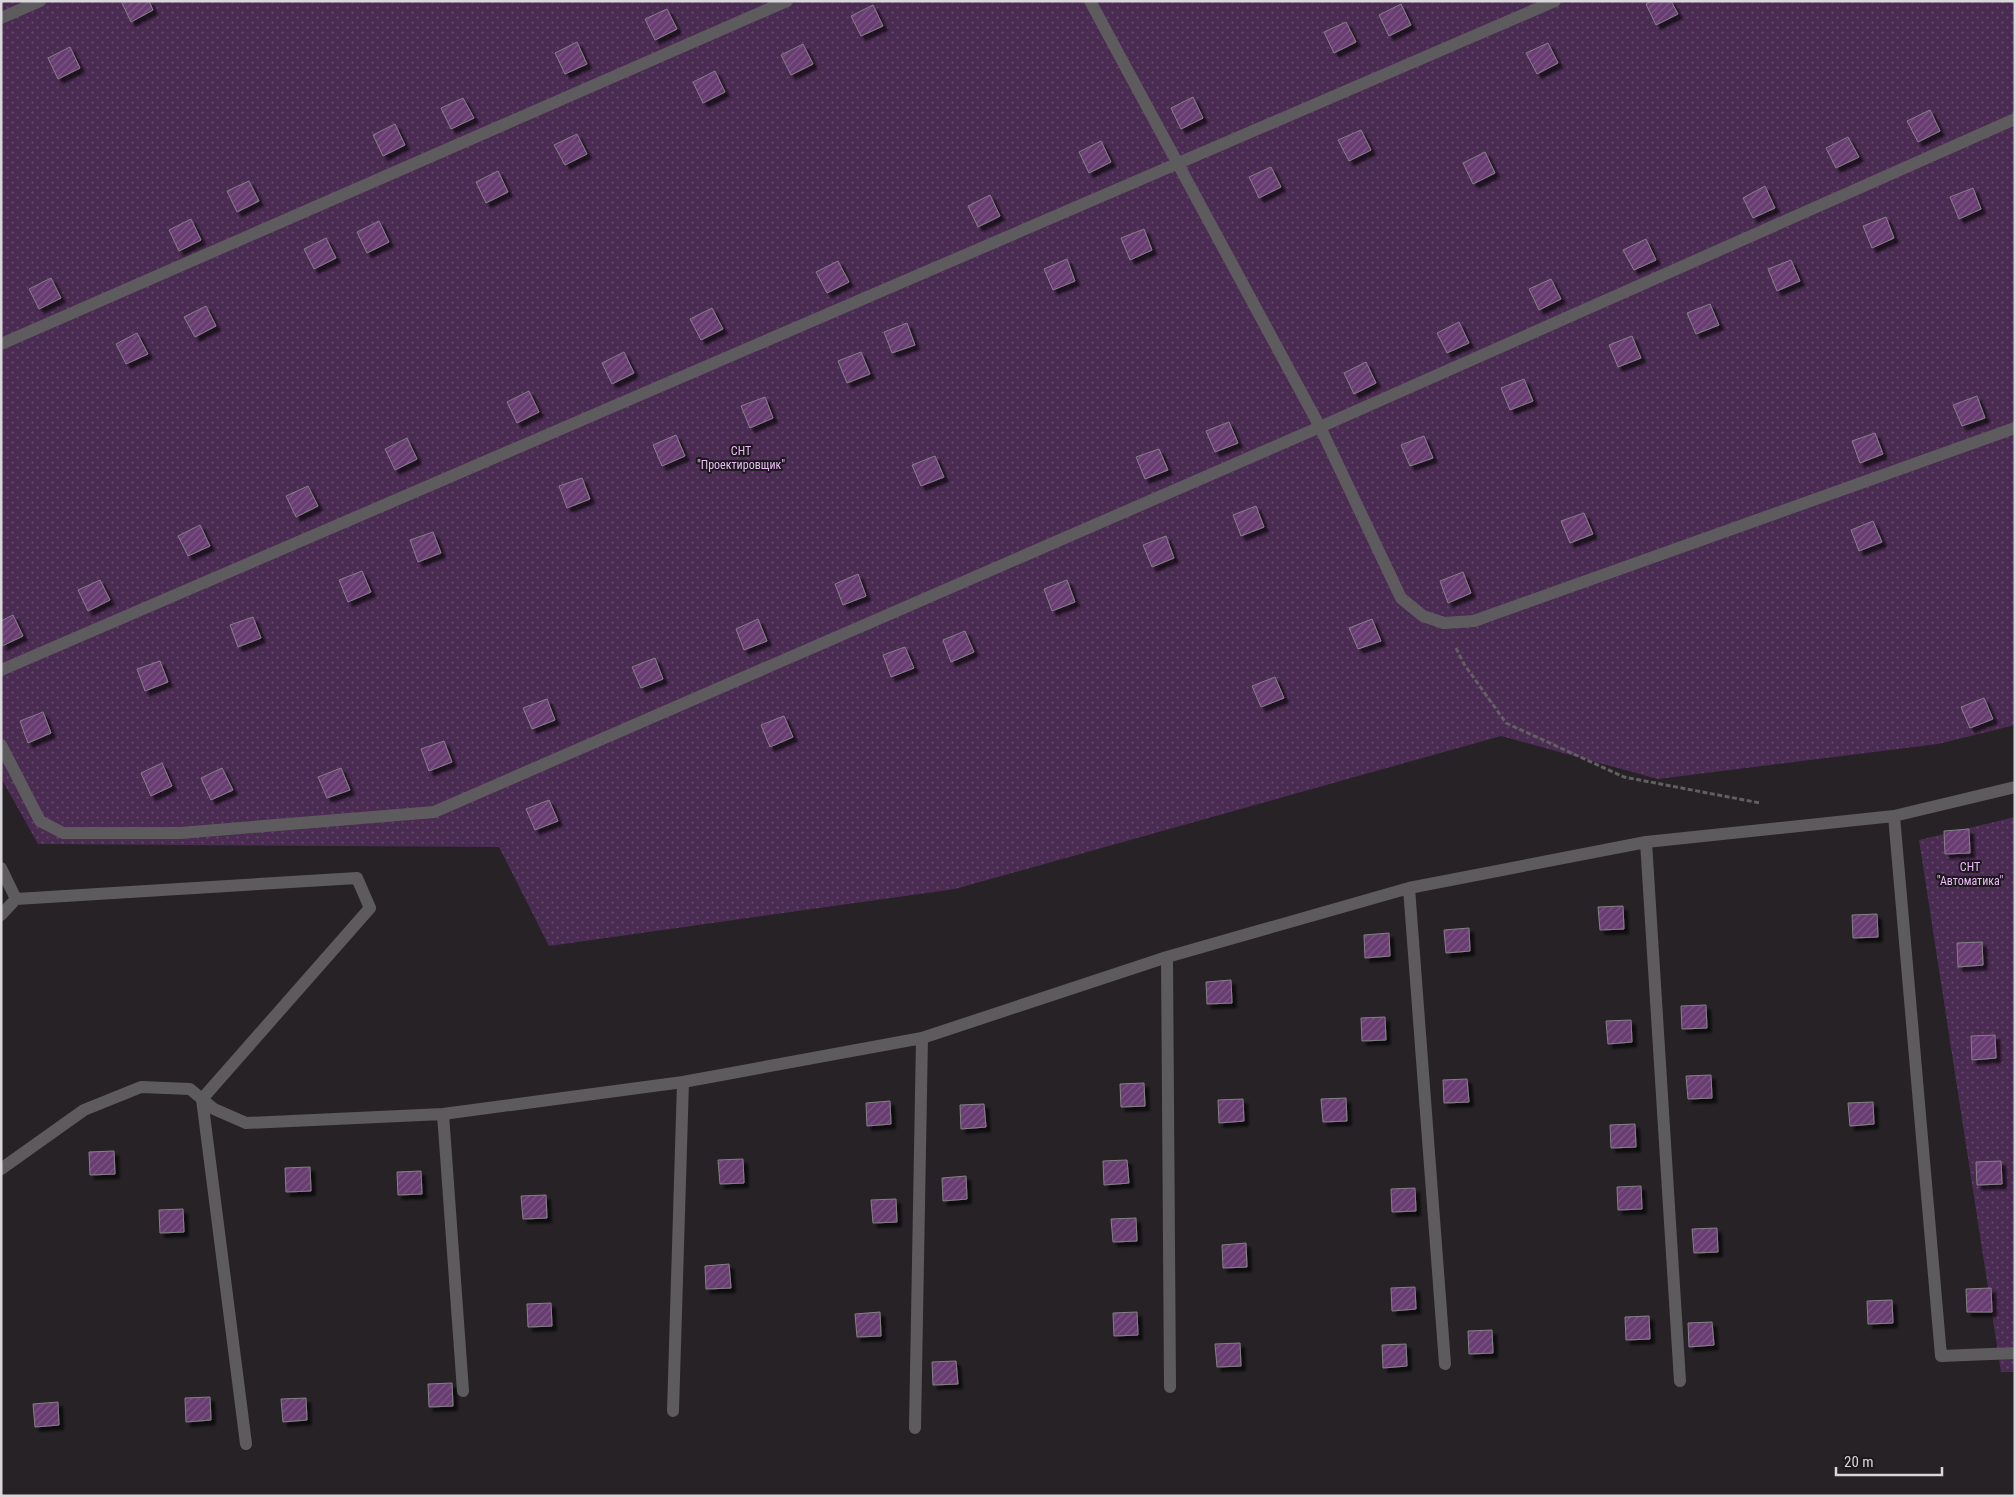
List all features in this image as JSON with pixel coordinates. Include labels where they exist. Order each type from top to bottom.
[{"type":"street","points":[[1,18],[40,1]]},
{"type":"street","points":[[1,344],[787,1]]},
{"type":"street","points":[[1090,1],[1320,427],[1402,598],[1423,616],[1444,623],[1474,621],[2015,428]]},
{"type":"street","points":[[1,670],[1555,1]]},
{"type":"street","points":[[1,745],[40,821],[63,833],[180,833],[434,812],[1320,427],[2015,118]]},
{"type":"street","points":[[1,1169],[84,1110],[141,1087],[190,1089],[214,1109],[246,1122],[442,1114],[683,1082],[922,1038],[1167,957],[1409,888],[1646,842],[1894,816],[2015,787]]},
{"type":"street","points":[[1894,816],[1941,1356],[2015,1353]]},
{"type":"street","points":[[1646,842],[1680,1381]]},
{"type":"street","points":[[1,868],[16,899]]},
{"type":"street","points":[[1,915],[16,899],[357,878],[370,908],[202,1098],[246,1444]]},
{"type":"street","points":[[1409,888],[1445,1364]]},
{"type":"street","points":[[1167,957],[1170,1386]]},
{"type":"street","points":[[916,1428],[922,1038]]},
{"type":"street","points":[[673,1411],[683,1082]]},
{"type":"street","points":[[442,1114],[463,1391]]},
{"type":"path","points":[[1444,623],[1464,664],[1506,723],[1624,776],[1769,804]]},
{"type":"green space","name":"СНТ \"Проектировщик\"","points":[[1,1],[2015,1],[2015,725],[1938,744],[1658,779],[1501,736],[955,889],[549,946],[499,847],[38,844],[1,778]]},
{"type":"green space","name":"СНТ \"Автоматика\"","points":[[2015,817],[2015,1372],[2001,1372],[1919,840]]},
{"type":"building","points":[[121,1],[149,1],[153,10],[131,22]]},
{"type":"building","points":[[1652,1],[1671,1],[1678,14],[1656,25],[1646,4]]},
{"type":"building","points":[[1401,4],[1411,25],[1389,36],[1379,15]]},
{"type":"building","points":[[873,5],[883,26],[861,36],[851,16]]},
{"type":"building","points":[[667,9],[677,29],[655,40],[645,19]]},
{"type":"building","points":[[1346,22],[1356,42],[1334,53],[1324,32]]},
{"type":"building","points":[[577,42],[587,64],[565,74],[555,53]]},
{"type":"building","points":[[1548,43],[1558,63],[1537,74],[1526,53]]},
{"type":"building","points":[[803,44],[813,64],[791,75],[781,55]]},
{"type":"building","points":[[70,47],[80,68],[58,79],[48,58]]},
{"type":"building","points":[[715,71],[725,92],[703,103],[693,82]]},
{"type":"building","points":[[1193,97],[1203,118],[1181,129],[1171,108]]},
{"type":"building","points":[[463,98],[474,118],[451,129],[441,108]]},
{"type":"building","points":[[1930,110],[1940,131],[1918,142],[1907,121]]},
{"type":"building","points":[[395,124],[405,145],[383,156],[373,135]]},
{"type":"building","points":[[1361,130],[1371,150],[1349,161],[1338,140]]},
{"type":"building","points":[[577,134],[587,154],[565,165],[554,145]]},
{"type":"building","points":[[1848,137],[1859,157],[1836,168],[1826,148]]},
{"type":"building","points":[[1101,141],[1111,162],[1089,173],[1079,152]]},
{"type":"building","points":[[1485,152],[1495,173],[1473,184],[1463,163]]},
{"type":"building","points":[[1271,167],[1281,187],[1259,198],[1249,177]]},
{"type":"building","points":[[498,171],[508,192],[486,203],[476,182]]},
{"type":"building","points":[[249,181],[259,201],[237,212],[227,191]]},
{"type":"building","points":[[1765,186],[1775,208],[1753,218],[1743,198]]},
{"type":"building","points":[[1973,188],[1981,209],[1959,219],[1950,197]]},
{"type":"building","points":[[990,195],[1000,216],[978,227],[968,206]]},
{"type":"building","points":[[1886,217],[1894,238],[1872,248],[1863,226]]},
{"type":"building","points":[[191,219],[201,240],[179,251],[169,230]]},
{"type":"building","points":[[379,221],[389,242],[367,253],[357,232]]},
{"type":"building","points":[[1144,229],[1152,250],[1130,260],[1121,238]]},
{"type":"building","points":[[326,238],[336,258],[314,269],[304,249]]},
{"type":"building","points":[[1646,239],[1656,260],[1634,270],[1623,250]]},
{"type":"building","points":[[1067,259],[1075,281],[1053,290],[1044,269]]},
{"type":"building","points":[[1791,260],[1800,281],[1777,291],[1768,269]]},
{"type":"building","points":[[838,261],[849,282],[827,293],[816,272]]},
{"type":"building","points":[[51,278],[61,298],[39,309],[29,289]]},
{"type":"building","points":[[1551,279],[1561,299],[1539,310],[1529,289]]},
{"type":"building","points":[[1710,304],[1719,325],[1696,334],[1687,313]]},
{"type":"building","points":[[206,306],[216,326],[195,337],[184,317]]},
{"type":"building","points":[[712,308],[723,329],[701,340],[690,319]]},
{"type":"building","points":[[1459,322],[1469,343],[1447,353],[1437,333]]},
{"type":"building","points":[[907,323],[915,345],[892,353],[884,332]]},
{"type":"building","points":[[137,333],[148,354],[126,364],[116,344]]},
{"type":"building","points":[[1632,336],[1641,358],[1618,367],[1609,345]]},
{"type":"building","points":[[624,352],[634,373],[612,384],[602,363]]},
{"type":"building","points":[[861,352],[870,374],[847,383],[838,361]]},
{"type":"building","points":[[1366,362],[1376,383],[1354,394],[1344,373]]},
{"type":"building","points":[[1524,379],[1533,401],[1510,410],[1501,388]]},
{"type":"building","points":[[529,391],[539,412],[517,423],[507,402]]},
{"type":"building","points":[[1977,396],[1985,418],[1962,426],[1953,405]]},
{"type":"building","points":[[765,397],[773,418],[750,428],[741,406]]},
{"type":"building","points":[[1229,422],[1238,443],[1215,452],[1206,431]]},
{"type":"building","points":[[1875,433],[1883,454],[1860,463],[1852,441]]},
{"type":"building","points":[[676,435],[685,456],[662,466],[653,445]]},
{"type":"building","points":[[1424,436],[1433,458],[1410,466],[1401,445]]},
{"type":"building","points":[[407,438],[417,459],[395,470],[385,449]]},
{"type":"building","points":[[1159,449],[1168,470],[1145,479],[1136,457]]},
{"type":"building","points":[[935,456],[944,477],[921,486],[912,465]]},
{"type":"building","points":[[582,478],[590,499],[567,508],[559,486]]},
{"type":"building","points":[[308,486],[318,506],[296,517],[286,496]]},
{"type":"building","points":[[1256,506],[1264,527],[1241,536],[1233,515]]},
{"type":"building","points":[[1584,513],[1593,534],[1570,543],[1561,521]]},
{"type":"building","points":[[1873,521],[1882,542],[1859,551],[1851,530]]},
{"type":"building","points":[[200,525],[210,546],[188,556],[178,536]]},
{"type":"building","points":[[433,532],[441,553],[418,562],[410,540]]},
{"type":"building","points":[[1166,536],[1174,558],[1152,567],[1143,545]]},
{"type":"building","points":[[362,571],[371,592],[348,602],[339,580]]},
{"type":"building","points":[[1463,572],[1471,593],[1448,603],[1440,581]]},
{"type":"building","points":[[858,574],[866,596],[843,605],[835,584]]},
{"type":"building","points":[[100,580],[110,600],[88,611],[78,590]]},
{"type":"building","points":[[1067,580],[1075,602],[1052,611],[1044,589]]},
{"type":"building","points":[[13,615],[23,636],[2,646],[1,621]]},
{"type":"building","points":[[253,617],[261,638],[238,647],[230,625]]},
{"type":"building","points":[[758,619],[767,641],[744,650],[736,629]]},
{"type":"building","points":[[1372,619],[1381,641],[1358,649],[1349,628]]},
{"type":"building","points":[[965,631],[974,652],[951,662],[943,640]]},
{"type":"building","points":[[905,647],[914,668],[891,677],[883,655]]},
{"type":"building","points":[[655,658],[663,679],[641,688],[632,667]]},
{"type":"building","points":[[160,661],[168,682],[145,691],[137,669]]},
{"type":"building","points":[[1275,677],[1284,698],[1261,707],[1252,686]]},
{"type":"building","points":[[1984,698],[1993,719],[1970,728],[1961,707]]},
{"type":"building","points":[[547,699],[555,720],[532,729],[523,708]]},
{"type":"building","points":[[43,712],[51,733],[28,743],[20,721]]},
{"type":"building","points":[[784,716],[793,737],[770,747],[761,725]]},
{"type":"building","points":[[444,741],[452,762],[429,771],[421,749]]},
{"type":"building","points":[[162,763],[172,786],[151,796],[141,773]]},
{"type":"building","points":[[222,768],[233,790],[211,800],[201,778]]},
{"type":"building","points":[[341,768],[350,790],[327,798],[318,777]]},
{"type":"building","points":[[549,800],[558,821],[535,830],[526,809]]},
{"type":"building","points":[[1969,829],[1970,853],[1945,854],[1944,831]]},
{"type":"building","points":[[1623,906],[1624,929],[1600,930],[1598,907]]},
{"type":"building","points":[[1877,914],[1878,937],[1853,938],[1852,915]]},
{"type":"building","points":[[1469,928],[1470,951],[1446,953],[1444,930]]},
{"type":"building","points":[[1389,933],[1390,956],[1365,958],[1364,935]]},
{"type":"building","points":[[1982,942],[1983,965],[1958,967],[1957,943]]},
{"type":"building","points":[[1231,980],[1232,1003],[1207,1004],[1206,982]]},
{"type":"building","points":[[1706,1005],[1707,1028],[1682,1029],[1681,1006]]},
{"type":"building","points":[[1385,1017],[1386,1040],[1362,1041],[1361,1018]]},
{"type":"building","points":[[1631,1020],[1632,1042],[1608,1044],[1606,1021]]},
{"type":"building","points":[[1995,1035],[1996,1058],[1972,1060],[1971,1036]]},
{"type":"building","points":[[1711,1075],[1712,1098],[1688,1099],[1686,1076]]},
{"type":"building","points":[[1467,1079],[1469,1102],[1444,1103],[1443,1080]]},
{"type":"building","points":[[1144,1083],[1145,1106],[1121,1107],[1120,1084]]},
{"type":"building","points":[[1346,1098],[1347,1121],[1323,1122],[1321,1099]]},
{"type":"building","points":[[1243,1099],[1244,1121],[1219,1123],[1218,1100]]},
{"type":"building","points":[[890,1101],[891,1124],[867,1126],[866,1103]]},
{"type":"building","points":[[1873,1102],[1874,1124],[1850,1126],[1848,1103]]},
{"type":"building","points":[[984,1104],[986,1127],[961,1129],[960,1105]]},
{"type":"building","points":[[1635,1124],[1636,1147],[1611,1148],[1610,1125]]},
{"type":"building","points":[[114,1151],[115,1174],[90,1175],[89,1152]]},
{"type":"building","points":[[743,1159],[744,1183],[720,1184],[718,1160]]},
{"type":"building","points":[[1127,1160],[1129,1183],[1104,1185],[1103,1161]]},
{"type":"building","points":[[2001,1161],[2002,1184],[1977,1185],[1976,1162]]},
{"type":"building","points":[[310,1167],[311,1191],[286,1192],[285,1168]]},
{"type":"building","points":[[421,1171],[422,1194],[398,1195],[397,1172]]},
{"type":"building","points":[[966,1176],[967,1199],[943,1201],[942,1178]]},
{"type":"building","points":[[1641,1186],[1642,1209],[1618,1210],[1617,1187]]},
{"type":"building","points":[[1415,1188],[1416,1211],[1392,1212],[1391,1189]]},
{"type":"building","points":[[546,1195],[547,1218],[523,1219],[521,1196]]},
{"type":"building","points":[[896,1199],[897,1222],[873,1223],[871,1200]]},
{"type":"building","points":[[183,1209],[184,1232],[160,1233],[159,1210]]},
{"type":"building","points":[[1136,1218],[1137,1241],[1113,1242],[1111,1219]]},
{"type":"building","points":[[1717,1228],[1718,1252],[1694,1253],[1692,1229]]},
{"type":"building","points":[[1246,1243],[1247,1267],[1223,1268],[1222,1245]]},
{"type":"building","points":[[729,1264],[731,1288],[706,1289],[705,1266]]},
{"type":"building","points":[[1415,1287],[1416,1309],[1392,1311],[1391,1288]]},
{"type":"building","points":[[1991,1288],[1992,1312],[1967,1312],[1966,1289]]},
{"type":"building","points":[[1892,1300],[1893,1323],[1868,1324],[1867,1301]]},
{"type":"building","points":[[551,1303],[552,1326],[528,1327],[527,1304]]},
{"type":"building","points":[[880,1312],[881,1336],[857,1337],[855,1314]]},
{"type":"building","points":[[1137,1312],[1138,1335],[1114,1336],[1113,1313]]},
{"type":"building","points":[[1649,1316],[1650,1339],[1626,1340],[1625,1317]]},
{"type":"building","points":[[1712,1322],[1714,1345],[1689,1347],[1688,1323]]},
{"type":"building","points":[[1492,1330],[1493,1353],[1469,1354],[1468,1331]]},
{"type":"building","points":[[1240,1343],[1241,1366],[1217,1367],[1215,1344]]},
{"type":"building","points":[[1406,1344],[1407,1366],[1383,1368],[1382,1345]]},
{"type":"building","points":[[956,1361],[958,1384],[933,1385],[932,1362]]},
{"type":"building","points":[[452,1383],[453,1406],[429,1407],[428,1384]]},
{"type":"building","points":[[210,1397],[211,1420],[186,1422],[185,1398]]},
{"type":"building","points":[[306,1398],[307,1420],[283,1422],[281,1399]]},
{"type":"building","points":[[58,1402],[59,1425],[35,1427],[33,1404]]}]
